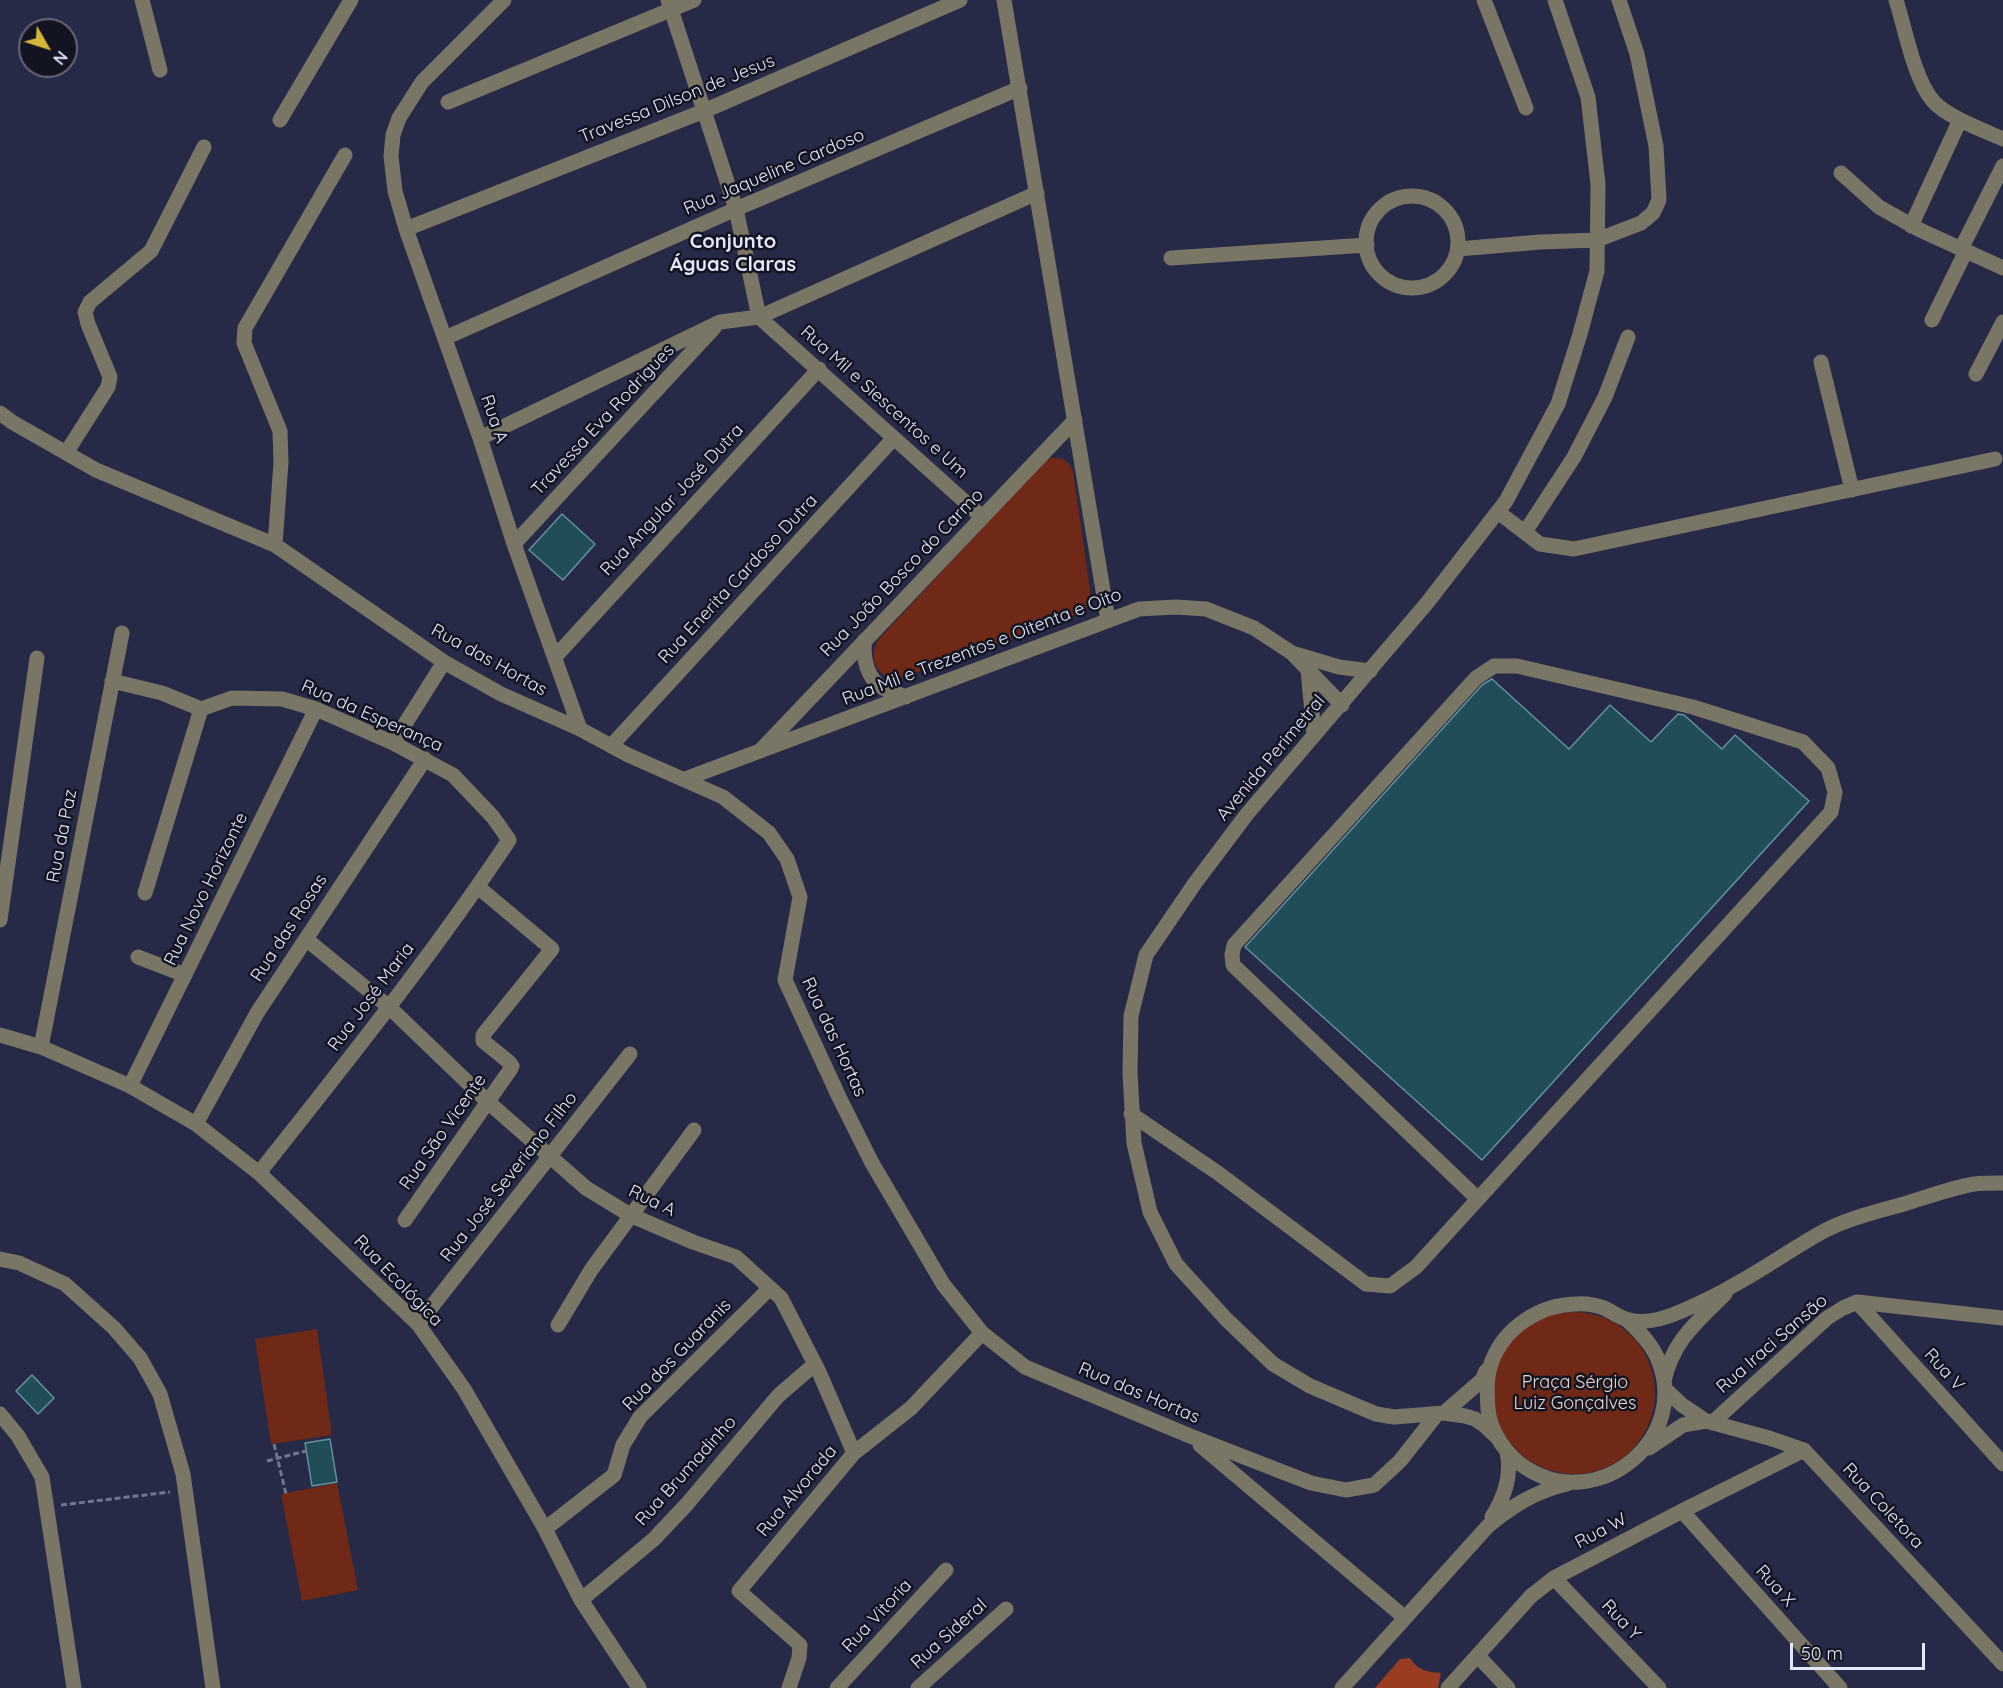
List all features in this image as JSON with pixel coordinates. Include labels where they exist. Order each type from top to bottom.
[{"type":"street","points":[[142,0],[160,70]]},
{"type":"street","points":[[280,120],[351,0]]},
{"type":"street","name":"Rua A","points":[[504,0],[422,82],[399,118],[393,135],[391,156],[395,190],[406,229],[580,729]]},
{"type":"street","points":[[448,102],[670,5],[694,0]]},
{"type":"street","name":"Travessa Dilson de Jesus","points":[[406,229],[704,111],[960,0]]},
{"type":"street","points":[[1004,0],[1108,620]]},
{"type":"street","points":[[1484,0],[1526,108]]},
{"type":"street","name":"Avenida Perimetral","points":[[1498,1438],[1475,1419],[1441,1414],[1394,1417],[1376,1414],[1310,1386],[1273,1364],[1234,1327],[1176,1264],[1150,1212],[1134,1143],[1131,1114],[1131,1016],[1146,955],[1195,883],[1247,814],[1427,603],[1498,512],[1558,404],[1597,272],[1598,184],[1588,97],[1555,0]]},
{"type":"street","points":[[1458,249],[1597,240],[1641,223],[1653,213],[1659,200],[1656,146],[1637,54],[1618,0]]},
{"type":"street","points":[[1896,0],[1921,83],[1934,102],[1960,120],[2003,139]]},
{"type":"street","points":[[670,5],[736,209],[759,317]]},
{"type":"street","name":"Rua Jaqueline Cardoso","points":[[445,338],[736,209],[1020,88]]},
{"type":"street","points":[[1911,226],[1960,120]]},
{"type":"street","points":[[66,453],[102,398],[110,377],[85,312],[90,302],[151,251],[204,147]]},
{"type":"street","points":[[275,545],[281,462],[280,432],[244,343],[245,328],[345,155]]},
{"type":"street","points":[[1932,320],[2003,166]]},
{"type":"street","points":[[1841,172],[1879,207],[1911,226],[2003,268]]},
{"type":"street","points":[[480,438],[720,322],[759,317],[1037,193]]},
{"type":"street","points":[[1415,196],[1436,202],[1444,209],[1456,227],[1458,238],[1458,249],[1454,260],[1441,278],[1432,283],[1410,288],[1389,281],[1380,275],[1373,266],[1367,245],[1370,224],[1384,206],[1393,200],[1415,196]]},
{"type":"street","points":[[1171,258],[1367,245]]},
{"type":"street","name":"Rua Mil e Siescentos e Um","points":[[759,317],[982,517]]},
{"type":"street","name":"Travessa Eva Rodrigues","points":[[514,544],[720,322]]},
{"type":"street","points":[[1976,374],[2003,322]]},
{"type":"street","points":[[1525,532],[1574,457],[1605,397],[1628,337]]},
{"type":"street","points":[[1821,362],[1852,490]]},
{"type":"street","name":"Rua Angular José Dutra","points":[[555,657],[819,369]]},
{"type":"street","name":"Rua das Hortas","points":[[0,413],[96,470],[275,545],[444,662],[501,694],[580,729],[628,755],[723,797],[769,832],[787,859],[800,897],[785,980],[872,1163],[943,1284],[981,1333],[1025,1367],[1190,1436],[1311,1483],[1346,1490],[1374,1485],[1400,1461],[1441,1414]]},
{"type":"street","name":"Rua João Bosco do Carmo","points":[[758,753],[1075,420]]},
{"type":"street","name":"Rua Enerita Cardoso Dutra","points":[[611,746],[893,439]]},
{"type":"street","points":[[1498,512],[1540,544],[1574,549],[1995,459]]},
{"type":"street","name":"Rua Mil e Trezentos e Oitenta e Oito","points":[[685,779],[1139,609],[1176,607],[1206,609],[1254,628],[1292,653],[1342,705]]},
{"type":"street","name":"Rua da Paz","points":[[41,1047],[122,633]]},
{"type":"street","points":[[865,640],[862,652],[867,669],[873,678],[880,687],[906,697]]},
{"type":"street","name":"Rua Mil e Trezentos e Oitenta e Oito","points":[[1292,653],[1339,667],[1370,671]]},
{"type":"street","points":[[0,920],[38,658]]},
{"type":"street","points":[[393,743],[444,662]]},
{"type":"street","points":[[1131,1114],[1218,1173],[1366,1284],[1390,1286],[1416,1266],[1478,1199],[1831,812],[1835,792],[1828,768],[1803,742],[1693,706],[1517,666],[1494,666],[1476,678],[1234,945],[1233,965],[1478,1199]]},
{"type":"street","points":[[1308,669],[1314,735]]},
{"type":"street","points":[[112,681],[162,693],[201,709],[145,893]]},
{"type":"street","name":"Rua da Esperança","points":[[201,709],[232,698],[282,699],[316,709],[393,743],[453,775],[493,817],[509,840]]},
{"type":"street","name":"Rua Novo Horizonte","points":[[130,1086],[316,709]]},
{"type":"street","name":"Rua das Rosas","points":[[196,1125],[257,1013],[351,867],[425,759]]},
{"type":"street","name":"Rua José Maria","points":[[259,1173],[389,1007],[478,887],[509,840]]},
{"type":"street","name":"Rua São Vicente","points":[[405,1220],[512,1066],[483,1041],[483,1035],[552,949],[478,887]]},
{"type":"street","name":"Rua A","points":[[306,939],[389,1007],[488,1102],[586,1188],[630,1215],[693,1242],[736,1257],[781,1298],[815,1364],[854,1453]]},
{"type":"street","points":[[138,957],[185,975]]},
{"type":"street","name":"Rua Ecológica","points":[[0,1035],[41,1047],[130,1086],[196,1125],[259,1173],[418,1324],[464,1389],[546,1530],[581,1600],[639,1688]]},
{"type":"street","name":"Rua José Severiano Filho","points":[[418,1324],[630,1054]]},
{"type":"street","points":[[558,1325],[591,1270],[694,1130]]},
{"type":"street","points":[[1627,1320],[1652,1320],[1666,1317],[1734,1286],[1827,1230],[1871,1213],[1973,1184],[2003,1183]]},
{"type":"street","points":[[0,1259],[20,1263],[65,1284],[114,1328],[140,1358],[160,1394],[183,1474],[213,1688]]},
{"type":"street","points":[[1637,1457],[1653,1437],[1662,1414],[1664,1385],[1673,1352],[1686,1334],[1734,1286]]},
{"type":"street","name":"Rua dos Guaranis","points":[[546,1530],[614,1476],[623,1445],[640,1417],[770,1288]]},
{"type":"street","name":"Rua Iraci Sansão","points":[[1709,1422],[1827,1318],[1857,1302],[2003,1318]]},
{"type":"street","name":"Rua V","points":[[1857,1302],[2003,1464]]},
{"type":"street","points":[[1441,1414],[1460,1401],[1482,1380],[1506,1337],[1526,1319],[1550,1307],[1577,1304],[1603,1308],[1627,1320],[1645,1337],[1658,1358],[1664,1385]]},
{"type":"street","name":"Rua Alvorada","points":[[789,1688],[800,1658],[800,1645],[739,1591],[854,1453],[911,1408],[981,1333]]},
{"type":"street","points":[[1492,1361],[1486,1387],[1488,1413],[1498,1438],[1508,1452],[1526,1468],[1548,1479],[1572,1482],[1590,1481],[1607,1476],[1623,1468],[1683,1425],[1709,1422]]},
{"type":"street","name":"Rua Brumadinho","points":[[581,1600],[654,1539],[687,1504],[778,1396],[815,1364]]},
{"type":"street","name":"Rua Coletora","points":[[1664,1385],[1688,1410],[1709,1422],[1769,1437],[1804,1450],[2003,1664]]},
{"type":"street","points":[[0,1414],[18,1436],[42,1477],[74,1688]]},
{"type":"street","points":[[1190,1436],[1404,1617]]},
{"type":"street","name":"Rua W","points":[[1448,1688],[1531,1596],[1554,1578],[1804,1450]]},
{"type":"street","points":[[1488,1526],[1506,1488],[1508,1452]]},
{"type":"street","points":[[1341,1688],[1488,1526],[1509,1508],[1529,1496],[1572,1482]]},
{"type":"street","name":"Rua X","points":[[1682,1511],[1840,1688]]},
{"type":"street","name":"Rua Vitoria","points":[[837,1688],[946,1570]]},
{"type":"street","name":"Rua Y","points":[[1554,1578],[1659,1688]]},
{"type":"street","name":"Rua Sideral","points":[[918,1688],[1006,1610]]},
{"type":"street","points":[[1478,1656],[1508,1688]]},
{"type":"path","points":[[274,1444],[286,1494]]},
{"type":"path","points":[[267,1461],[306,1451]]},
{"type":"path","points":[[48,1506],[184,1490]]},
{"type":"green space","points":[[1051,458],[1065,460],[1073,471],[1091,597],[1088,607],[1079,614],[896,680],[883,675],[874,660],[878,640],[1045,461]]},
{"type":"green space","name":"Praça Sérgio Luiz Gonçalves","points":[[1574,1312],[1605,1319],[1619,1326],[1631,1336],[1641,1348],[1648,1362],[1655,1393],[1648,1424],[1641,1438],[1631,1450],[1619,1460],[1605,1467],[1574,1474],[1543,1467],[1529,1460],[1517,1450],[1507,1438],[1500,1424],[1493,1393],[1500,1362],[1507,1348],[1517,1336],[1529,1326],[1543,1319]]},
{"type":"green space","points":[[317,1329],[332,1435],[271,1444],[255,1339]]},
{"type":"green space","points":[[337,1483],[358,1590],[302,1601],[281,1494]]},
{"type":"shaded area","points":[[1410,1658],[1423,1670],[1441,1673],[1438,1688],[1375,1688],[1400,1659]]},
{"type":"building","points":[[562,514],[595,544],[563,580],[529,550]]},
{"type":"building","points":[[1492,679],[1569,749],[1610,705],[1651,742],[1678,714],[1684,715],[1722,749],[1735,735],[1809,801],[1482,1160],[1245,947],[1482,685]]},
{"type":"building","points":[[32,1375],[54,1398],[38,1414],[16,1391]]},
{"type":"building","points":[[330,1439],[337,1482],[312,1486],[305,1443]]},
{"type":"district","name":"Conjunto Águas Claras","points":[[733,254]]}]
